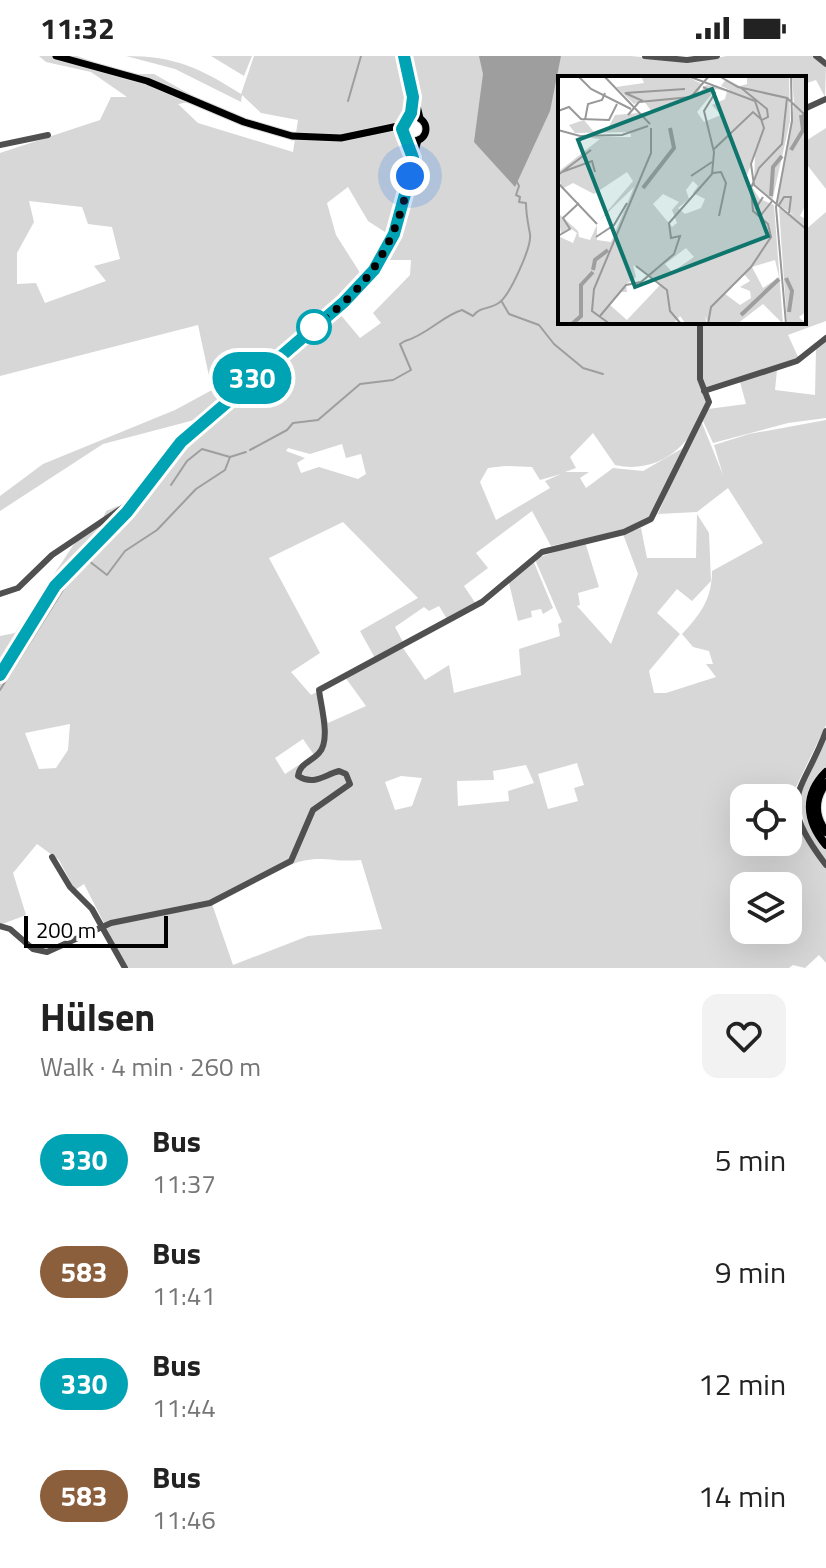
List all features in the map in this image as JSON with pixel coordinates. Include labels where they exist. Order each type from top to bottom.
[{"type":"highway","points":[[826,772],[815,785],[809,805],[812,824],[826,845]]},
{"type":"highway","points":[[826,783],[817,807],[819,822],[826,832]]},
{"type":"main road","points":[[56,56],[147,81],[244,122],[292,136],[341,138],[406,129],[420,118]]},
{"type":"main road","points":[[0,675],[55,586],[140,495],[192,430],[366,281],[394,234],[418,140],[426,130],[413,97],[405,56]]},
{"type":"main road","points":[[413,97],[406,129],[413,158]]},
{"type":"main road","points":[[406,129],[418,140]]},
{"type":"street","points":[[645,56],[687,60],[717,56]]},
{"type":"street","points":[[816,56],[826,64]]},
{"type":"street","points":[[806,108],[826,99]]},
{"type":"street","points":[[0,145],[48,135]]},
{"type":"street","points":[[0,926],[10,929],[33,949],[47,952],[123,920],[210,903],[291,861],[313,810],[350,784],[346,774],[339,771],[319,780],[309,781],[298,776],[301,767],[321,752],[325,742],[319,690],[482,602],[542,552],[624,532],[651,519],[684,447],[703,421],[709,402],[700,379],[700,324]]},
{"type":"street","points":[[704,391],[797,361],[826,338]]},
{"type":"street","points":[[0,594],[18,588],[52,555],[140,495]]},
{"type":"street","points":[[826,731],[804,774],[797,799],[803,832],[826,865]]},
{"type":"street","points":[[52,857],[70,887],[92,909],[125,968]]},
{"type":"shaded area","points":[[39,56],[77,56],[128,74],[154,74],[200,100],[178,104],[198,123],[293,152],[298,120],[261,113],[242,95],[241,102],[175,69],[126,56],[159,58],[186,65],[241,94],[254,56],[400,56],[410,100],[402,128],[409,154],[405,185],[391,236],[368,221],[348,187],[327,203],[336,235],[364,279],[335,308],[360,338],[381,323],[373,313],[410,275],[411,260],[384,260],[397,236],[418,146],[429,132],[428,122],[421,115],[407,56],[631,56],[692,62],[727,56],[812,56],[826,66],[825,97],[816,80],[806,83],[806,76],[558,76],[558,324],[806,324],[806,229],[826,212],[826,321],[788,335],[799,359],[777,370],[775,390],[815,395],[816,348],[826,339],[826,418],[788,423],[713,443],[703,421],[708,409],[746,404],[740,382],[705,390],[698,380],[708,403],[702,418],[684,443],[660,461],[631,467],[615,465],[593,433],[570,457],[576,468],[565,472],[589,472],[580,478],[586,488],[613,468],[643,471],[683,448],[650,518],[622,531],[551,546],[532,511],[476,553],[488,568],[464,586],[476,604],[447,619],[439,606],[429,611],[424,607],[395,627],[403,642],[375,658],[360,631],[418,598],[343,522],[269,558],[320,653],[291,672],[311,695],[319,691],[328,723],[366,706],[345,677],[403,648],[425,680],[449,665],[454,693],[521,675],[519,649],[560,636],[558,624],[562,622],[537,558],[585,542],[599,587],[578,593],[580,605],[577,606],[611,644],[638,574],[623,534],[641,528],[647,558],[696,558],[697,514],[709,533],[711,581],[712,571],[763,543],[728,488],[697,512],[658,514],[686,447],[702,423],[723,475],[714,445],[749,434],[826,420],[826,725],[797,784],[730,784],[730,856],[802,856],[802,824],[806,833],[802,790],[826,735],[826,767],[809,789],[805,808],[815,835],[826,850],[826,963],[819,955],[805,968],[793,965],[789,968],[127,968],[84,884],[75,890],[59,860],[37,844],[13,873],[26,915],[0,925],[0,636],[15,633],[76,541],[100,525],[106,511],[118,506],[127,513],[182,444],[264,365],[202,418],[103,444],[0,511],[0,496],[43,464],[175,410],[212,390],[198,325],[0,376],[0,153],[100,120],[111,97],[127,97],[91,72],[46,62]],"holes":[[[29,201],[82,207],[88,224],[112,227],[120,259],[94,266],[106,281],[45,303],[36,283],[17,284],[17,253],[34,222]],[[342,444],[346,458],[361,454],[366,474],[358,479],[319,467],[301,473],[297,463],[305,458],[286,451],[288,448],[310,454]],[[532,467],[540,480],[561,474],[545,481],[550,488],[496,520],[480,482],[488,468]],[[711,581],[704,606],[682,634],[693,647],[709,651],[713,664],[706,664],[716,677],[666,693],[654,693],[649,671],[680,634],[657,613],[677,589],[692,601]],[[70,724],[68,750],[56,768],[39,769],[25,733]],[[303,739],[314,755],[285,774],[275,758]],[[577,763],[584,785],[574,788],[578,801],[548,809],[538,774]],[[526,765],[534,783],[508,791],[509,801],[458,806],[457,781],[494,780],[493,771]],[[401,776],[422,778],[412,806],[395,810],[385,782]],[[294,852],[290,865],[318,859],[361,860],[382,929],[308,936],[233,965],[211,901],[287,862]]]},
{"type":"shaded area","points":[[211,56],[252,56],[244,76]]},
{"type":"shaded area","points":[[479,56],[561,56],[550,111],[515,187],[474,142],[483,74]]},
{"type":"shaded area","points":[[826,128],[826,189],[806,164],[806,141]]},
{"type":"shaded area","points":[[533,560],[553,608],[543,614],[541,609],[531,611],[532,617],[518,621],[509,583]]},
{"type":"waterway","points":[[348,101],[361,56]]},
{"type":"waterway","points":[[250,450],[287,430],[293,423],[318,420],[360,384],[393,380],[411,370],[400,344],[405,341],[462,310],[473,316],[500,302],[520,270],[530,240],[526,203],[519,202],[516,180]]},
{"type":"waterway","points":[[502,302],[509,314],[539,325],[554,344],[583,368],[603,374]]},
{"type":"waterway","points":[[171,485],[187,461],[202,449],[230,457]]},
{"type":"waterway","points":[[0,690],[66,585],[89,561],[107,575],[125,551],[157,530],[196,489],[225,470],[230,457],[246,452]]},
{"type":"bus line","name":"330","points":[[0,675],[55,586],[127,512],[192,430],[344,302],[379,263],[399,220],[413,158],[411,144],[402,129],[411,113],[413,97],[404,56]]},
{"type":"route","points":[[314,327],[354,293],[379,263],[399,220],[410,176]]}]
